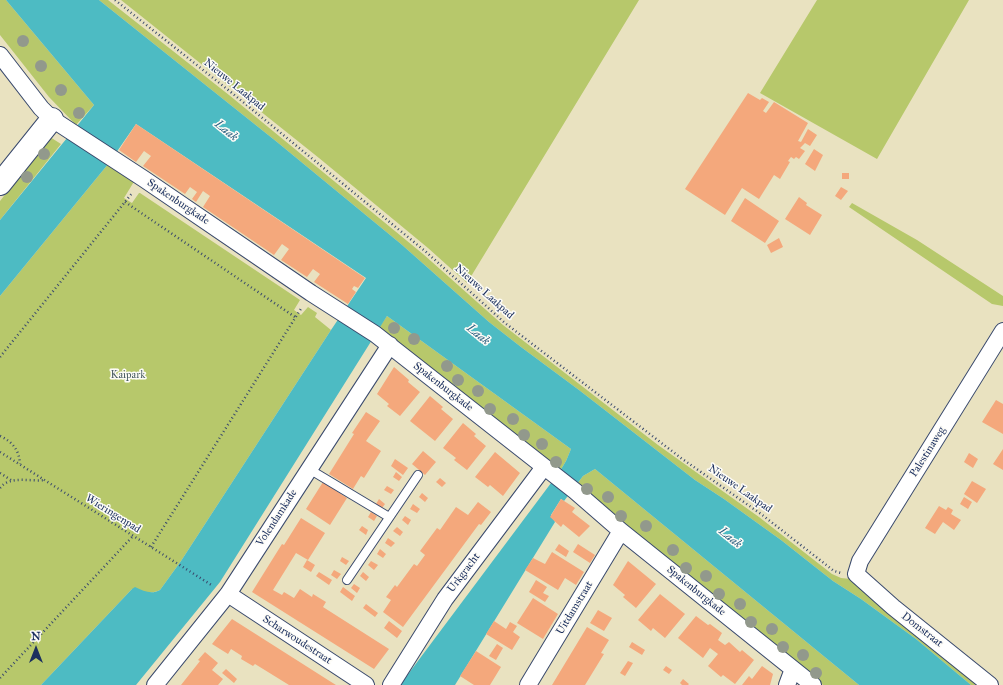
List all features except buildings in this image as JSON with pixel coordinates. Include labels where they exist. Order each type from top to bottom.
[{"type":"street","name":"Spakenburgkade","points":[[0,55],[41,108],[52,119],[144,179],[390,345],[575,491],[621,531],[813,685]]},
{"type":"street","points":[[0,184],[52,119]]},
{"type":"street","name":"Palestinaweg","points":[[856,574],[860,561],[1003,331]]},
{"type":"street","name":"Volendamkade","points":[[155,685],[223,592],[309,469],[390,345]]},
{"type":"street","name":"Urkgracht","points":[[391,685],[445,599],[544,467]]},
{"type":"street","name":"Uitdamstraat","points":[[528,685],[621,531]]},
{"type":"street","name":"Domstraat","points":[[856,574],[893,607],[990,685]]},
{"type":"street","name":"Scharwoudestraat","points":[[223,592],[366,685]]},
{"type":"street","points":[[788,685],[793,669]]},
{"type":"lane","points":[[309,469],[389,517]]},
{"type":"lane","points":[[347,580],[418,475]]},
{"type":"path","name":"Nieuwe Laakpad","points":[[115,0],[238,97],[419,246],[481,302],[518,332],[676,454],[761,514],[834,571],[848,575],[856,574]]},
{"type":"path","points":[[0,357],[144,179]]},
{"type":"path","points":[[126,202],[295,317]]},
{"type":"path","points":[[150,547],[311,292]]},
{"type":"path","points":[[0,436],[12,443],[15,447],[20,458],[20,465]]},
{"type":"path","name":"Wieringenpad","points":[[0,452],[223,592]]},
{"type":"path","points":[[0,473],[12,480],[35,482],[45,480]]},
{"type":"path","points":[[0,488],[5,483],[12,480]]},
{"type":"path","points":[[0,678],[133,536]]},
{"type":"green space","points":[[0,0],[6,0],[94,105],[76,125],[49,97],[0,35]]},
{"type":"green space","points":[[99,0],[108,0],[229,95],[423,254],[503,325],[658,445],[759,517],[832,574],[841,578],[851,579],[979,685],[971,685],[916,639],[861,599],[833,581],[781,540],[695,480],[521,347],[489,322],[401,244],[277,142]]},
{"type":"green space","points":[[121,0],[639,0],[467,283],[428,248],[319,158]]},
{"type":"green space","points":[[817,0],[969,0],[877,159],[760,93]]},
{"type":"green space","points":[[50,137],[61,144],[0,220],[0,201]]},
{"type":"green space","name":"Kaipark","points":[[109,163],[135,180],[124,198],[132,203],[140,193],[300,300],[294,310],[301,315],[308,307],[317,313],[315,317],[331,330],[181,561],[160,590],[142,592],[132,589],[41,685],[0,685],[0,296]]},
{"type":"green space","points":[[852,203],[917,240],[1003,296],[1003,306],[992,304],[849,207]]},
{"type":"green space","points":[[387,316],[571,449],[560,471],[416,356],[378,329]]},
{"type":"green space","points":[[595,469],[859,685],[823,685],[576,485],[583,476]]},
{"type":"water","name":"Laak","points":[[6,0],[99,0],[277,142],[401,244],[489,322],[695,480],[781,540],[833,581],[861,599],[916,639],[971,685],[859,685],[595,469],[583,476],[564,501],[561,499],[551,515],[555,522],[455,685],[400,685],[560,471],[571,449],[387,316],[220,582],[136,685],[41,685],[132,589],[135,587],[151,592],[160,590],[181,561],[366,278],[136,124],[109,163],[0,296],[0,220],[94,105]]}]
